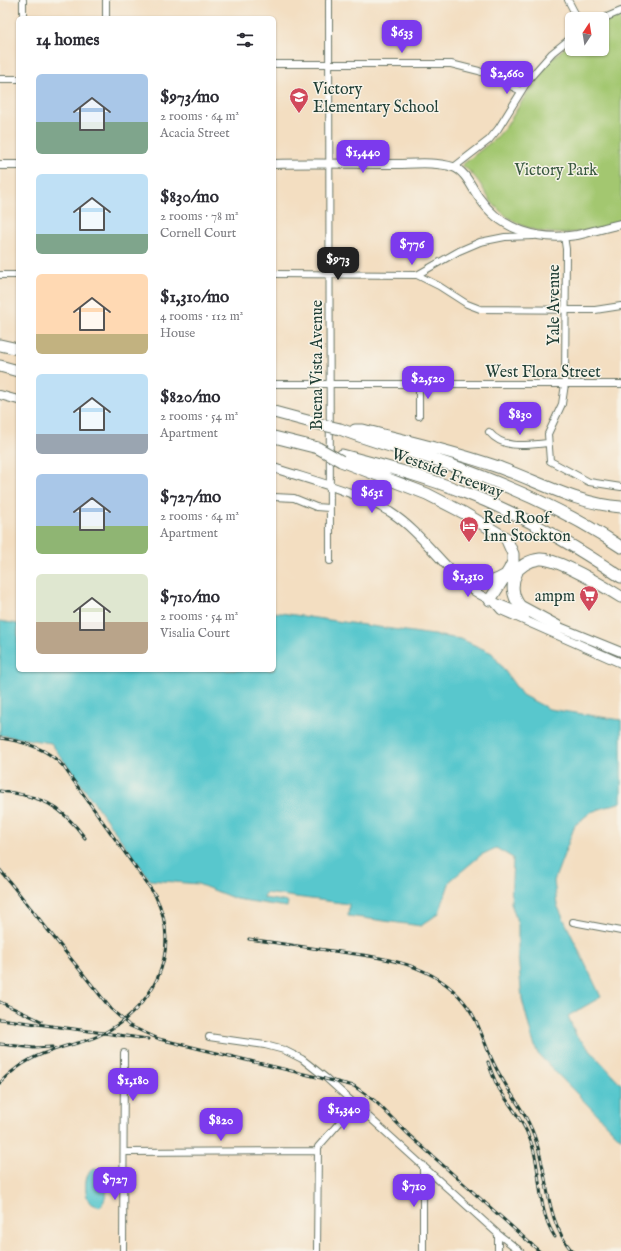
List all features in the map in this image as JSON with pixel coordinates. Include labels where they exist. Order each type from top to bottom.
[{"type":"highway","points":[[0,345],[16,349]]},
{"type":"highway","points":[[0,366],[16,370]]},
{"type":"highway","name":"Westside Freeway","points":[[276,413],[340,429],[492,480],[559,510],[596,530],[621,546]]},
{"type":"highway","points":[[340,429],[363,430],[452,452],[508,471],[569,496],[621,507]]},
{"type":"highway","name":"Westside Freeway","points":[[276,437],[317,448],[342,458],[426,478],[501,508],[568,543],[621,576]]},
{"type":"highway","points":[[342,458],[427,494],[501,534],[508,542],[513,554],[509,570],[493,602]]},
{"type":"highway","points":[[493,602],[518,567],[531,561],[547,559],[596,582],[621,597]]},
{"type":"highway","points":[[518,567],[513,582],[516,601],[520,606],[557,626]]},
{"type":"highway","points":[[459,578],[474,584],[485,584],[496,582],[505,576]]},
{"type":"street","points":[[23,0],[23,16]]},
{"type":"street","points":[[106,0],[106,16]]},
{"type":"street","name":"Buena Vista Avenue","points":[[329,0],[330,163],[328,384],[330,561]]},
{"type":"street","points":[[568,0],[574,12]]},
{"type":"street","points":[[609,16],[621,11]]},
{"type":"street","points":[[454,167],[489,140],[498,129],[520,91],[543,62],[565,43]]},
{"type":"street","points":[[276,64],[451,64],[479,71],[520,91]]},
{"type":"street","points":[[0,79],[16,79]]},
{"type":"street","points":[[0,165],[16,164]]},
{"type":"street","points":[[276,164],[425,164],[454,167],[465,177],[480,200],[498,218],[511,226],[542,236]]},
{"type":"street","points":[[417,275],[463,249],[480,242],[505,237],[578,235],[621,224]]},
{"type":"street","name":"Yale Avenue","points":[[548,443],[548,434],[562,404],[565,384],[566,249],[564,236]]},
{"type":"street","points":[[276,274],[417,275],[439,286],[467,304],[480,309],[595,310],[621,306]]},
{"type":"street","points":[[0,275],[16,275]]},
{"type":"street","name":"West Flora Street","points":[[276,384],[621,384]]},
{"type":"street","points":[[419,384],[419,416]]},
{"type":"street","points":[[0,395],[16,399]]},
{"type":"street","points":[[489,432],[498,439],[512,445],[548,443],[548,456],[553,464],[589,482],[621,488]]},
{"type":"street","points":[[276,469],[355,495],[391,513],[411,528],[459,578],[474,591],[493,602],[501,610],[621,663]]},
{"type":"street","points":[[276,497],[294,498],[316,507],[329,508]]},
{"type":"street","points":[[493,602],[503,604],[621,652]]},
{"type":"street","points":[[564,639],[578,635]]},
{"type":"street","points":[[573,922],[621,931]]},
{"type":"street","points":[[209,1037],[266,1045],[284,1050],[312,1066],[498,1234],[520,1251]]},
{"type":"street","points":[[123,1251],[124,1053]]},
{"type":"street","points":[[317,1251],[318,1147],[355,1105]]},
{"type":"street","points":[[124,1152],[318,1151]]},
{"type":"street","points":[[423,1165],[423,1251]]},
{"type":"street","points":[[498,1234],[498,1251]]},
{"type":"green space","name":"Victory Park","points":[[621,12],[621,223],[587,231],[570,233],[538,231],[523,226],[508,217],[494,205],[476,179],[462,165],[496,138],[506,127],[537,77],[551,60],[565,47],[565,56],[609,56],[609,18]]},
{"type":"water","points":[[276,612],[461,639],[492,653],[522,695],[549,709],[621,720],[621,802],[591,812],[575,825],[554,881],[557,905],[601,997],[568,1016],[576,1035],[621,1084],[621,1139],[538,1054],[532,1038],[522,999],[518,956],[518,925],[511,903],[513,858],[496,848],[481,855],[450,881],[439,913],[421,926],[348,916],[349,904],[265,893],[264,898],[288,902],[287,907],[236,899],[198,884],[150,880],[51,743],[0,735],[0,621],[16,624],[16,672],[276,672]]},
{"type":"water","points":[[93,1169],[99,1170],[106,1178],[106,1196],[100,1207],[91,1204],[86,1191],[87,1176]]},
{"type":"railway","points":[[0,738],[34,746],[50,754],[63,766],[155,895],[163,916],[166,938],[164,958],[158,978],[134,1011],[117,1025],[98,1036],[44,1053],[30,1060],[17,1068],[0,1083]]},
{"type":"railway","points":[[0,791],[27,796],[48,804],[67,817],[85,838]]},
{"type":"railway","points":[[0,870],[111,1009],[130,1026],[159,1039],[354,1086],[375,1101],[409,1135],[539,1251]]},
{"type":"railway","points":[[249,939],[387,959],[421,970],[437,978],[451,989],[464,1002],[474,1016],[494,1064],[532,1130],[540,1155],[552,1212],[563,1239],[572,1251]]},
{"type":"railway","points":[[0,1002],[41,1021]]},
{"type":"railway","points":[[0,1019],[148,1039]]},
{"type":"railway","points":[[0,1044],[34,1048],[52,1047]]},
{"type":"railway","points":[[488,1062],[498,1087],[519,1117],[529,1137],[536,1162],[544,1213],[555,1237]]},
{"type":"place","name":"Victory Elementary School","points":[[299,114]]},
{"type":"place","name":"Red Roof Inn Stockton","points":[[469,543]]},
{"type":"place","name":"ampm","points":[[589,612]]}]
